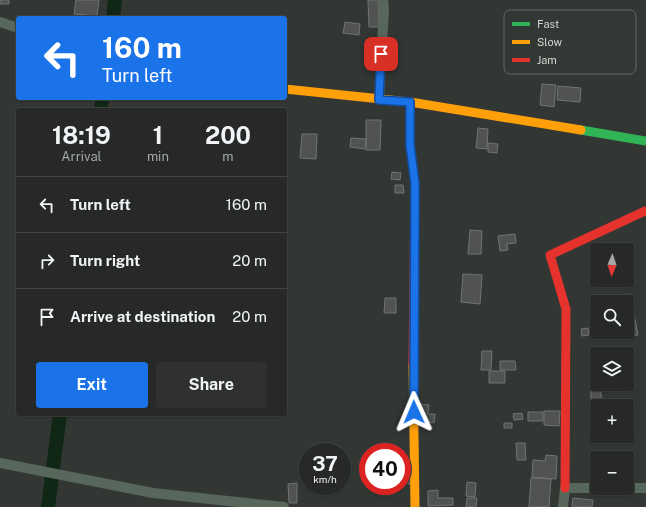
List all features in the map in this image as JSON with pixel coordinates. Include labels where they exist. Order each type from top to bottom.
[{"type":"street","points":[[379,100],[384,9],[383,0]]},
{"type":"street","points":[[0,22],[16,27]]},
{"type":"street","points":[[287,90],[410,102],[646,141]]},
{"type":"street","points":[[410,102],[410,145],[415,183],[413,380],[415,507]]},
{"type":"street","points":[[563,507],[565,488],[566,309],[550,254],[645,211]]},
{"type":"street","points":[[0,463],[153,492],[284,507]]},
{"type":"street","points":[[565,488],[590,488]]},
{"type":"street","points":[[634,488],[646,488]]},
{"type":"building","points":[[0,0],[9,0],[9,4],[0,4]]},
{"type":"building","points":[[76,0],[99,0],[97,16],[74,14]]},
{"type":"building","points":[[368,0],[378,0],[379,27],[369,27]]},
{"type":"building","points":[[345,22],[360,24],[359,35],[343,33]]},
{"type":"building","points":[[542,84],[556,85],[554,107],[540,105]]},
{"type":"building","points":[[558,86],[581,88],[580,102],[557,100]]},
{"type":"building","points":[[366,120],[381,120],[380,150],[366,150]]},
{"type":"building","points":[[478,128],[488,129],[487,149],[476,148]]},
{"type":"building","points":[[302,134],[317,134],[316,159],[300,158]]},
{"type":"building","points":[[351,138],[366,139],[365,149],[350,147]]},
{"type":"building","points":[[488,143],[498,144],[497,153],[488,152]]},
{"type":"building","points":[[392,172],[401,173],[400,180],[391,179]]},
{"type":"building","points":[[395,185],[403,185],[404,193],[395,193]]},
{"type":"building","points":[[470,230],[482,231],[481,254],[468,254]]},
{"type":"building","points":[[515,234],[516,243],[507,244],[508,250],[500,251],[498,236]]},
{"type":"building","points":[[463,274],[482,275],[480,304],[461,302]]},
{"type":"building","points":[[385,298],[396,298],[396,313],[384,313]]},
{"type":"building","points":[[634,314],[638,335],[634,336]]},
{"type":"building","points":[[588,328],[589,335],[582,336],[581,329]]},
{"type":"building","points":[[482,351],[492,351],[491,370],[481,370]]},
{"type":"building","points":[[500,361],[515,361],[516,370],[500,370]]},
{"type":"building","points":[[489,371],[505,371],[505,383],[489,383]]},
{"type":"building","points":[[591,391],[601,391],[601,399],[591,399]]},
{"type":"building","points":[[420,404],[429,405],[428,414],[435,414],[434,423],[418,421]]},
{"type":"building","points":[[544,411],[560,411],[559,426],[544,425]]},
{"type":"building","points":[[528,412],[543,412],[543,421],[528,421]]},
{"type":"building","points":[[522,413],[523,419],[514,420],[513,414]]},
{"type":"building","points":[[504,423],[512,423],[512,428],[504,428]]},
{"type":"building","points":[[516,443],[525,443],[526,460],[517,460]]},
{"type":"building","points":[[546,455],[557,456],[556,479],[532,477],[533,460],[545,461]]},
{"type":"building","points":[[531,478],[551,479],[549,507],[529,507]]},
{"type":"building","points":[[467,482],[476,483],[475,497],[466,496]]},
{"type":"building","points":[[297,483],[297,503],[289,503],[288,484]]},
{"type":"building","points":[[438,490],[438,498],[453,498],[453,505],[428,506],[428,491]]},
{"type":"building","points":[[467,498],[477,498],[476,507],[466,507]]},
{"type":"building","points":[[573,498],[593,500],[592,507],[572,507]]},
{"type":"waterway","points":[[113,16],[115,0]]},
{"type":"waterway","points":[[101,108],[102,100]]},
{"type":"waterway","points":[[48,507],[60,416]]},
{"type":"traffic: fast","points":[[581,130],[646,141]]},
{"type":"traffic: slow","points":[[287,89],[410,102],[581,130]]},
{"type":"traffic: slow","points":[[413,364],[415,507]]},
{"type":"traffic: jam","points":[[410,102],[410,145],[415,183],[413,364]]},
{"type":"traffic: jam","points":[[565,488],[566,309],[550,255],[645,211]]},
{"type":"route","points":[[381,54],[379,100],[410,102],[410,145],[415,183],[414,412]]}]
